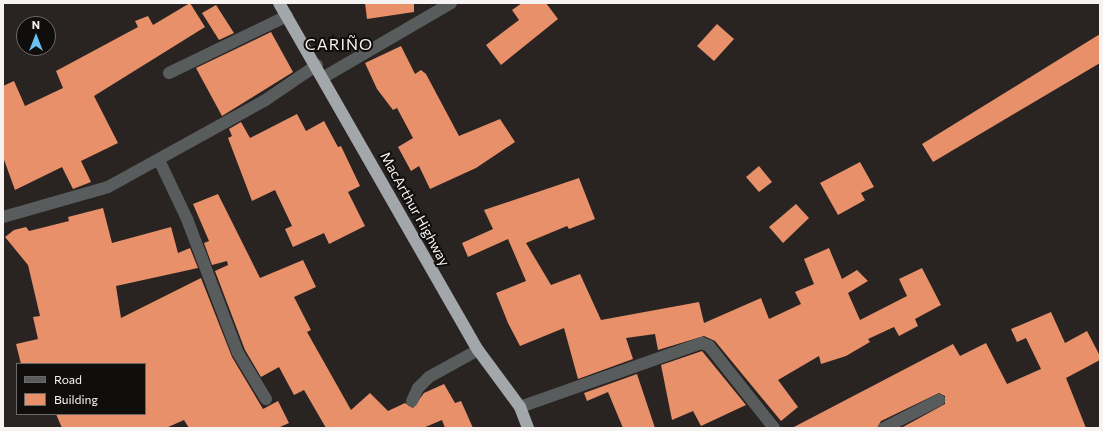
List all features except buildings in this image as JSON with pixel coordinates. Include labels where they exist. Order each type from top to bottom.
[{"type":"highway","name":"MacArthur Highway","points":[[279,3],[324,77],[478,350],[520,407],[528,428]]},
{"type":"street","points":[[324,77],[451,3]]},
{"type":"street","points":[[169,73],[287,16]]},
{"type":"street","points":[[3,217],[102,189],[159,160],[264,101],[317,65]]},
{"type":"street","points":[[159,160],[187,219],[238,353],[266,399]]},
{"type":"street","points":[[520,407],[702,343],[710,346],[774,428]]},
{"type":"street","points":[[412,401],[418,388],[429,377],[478,350]]},
{"type":"street","points":[[884,428],[939,400]]},
{"type":"district","name":"CARIÑO","points":[[339,44]]}]
